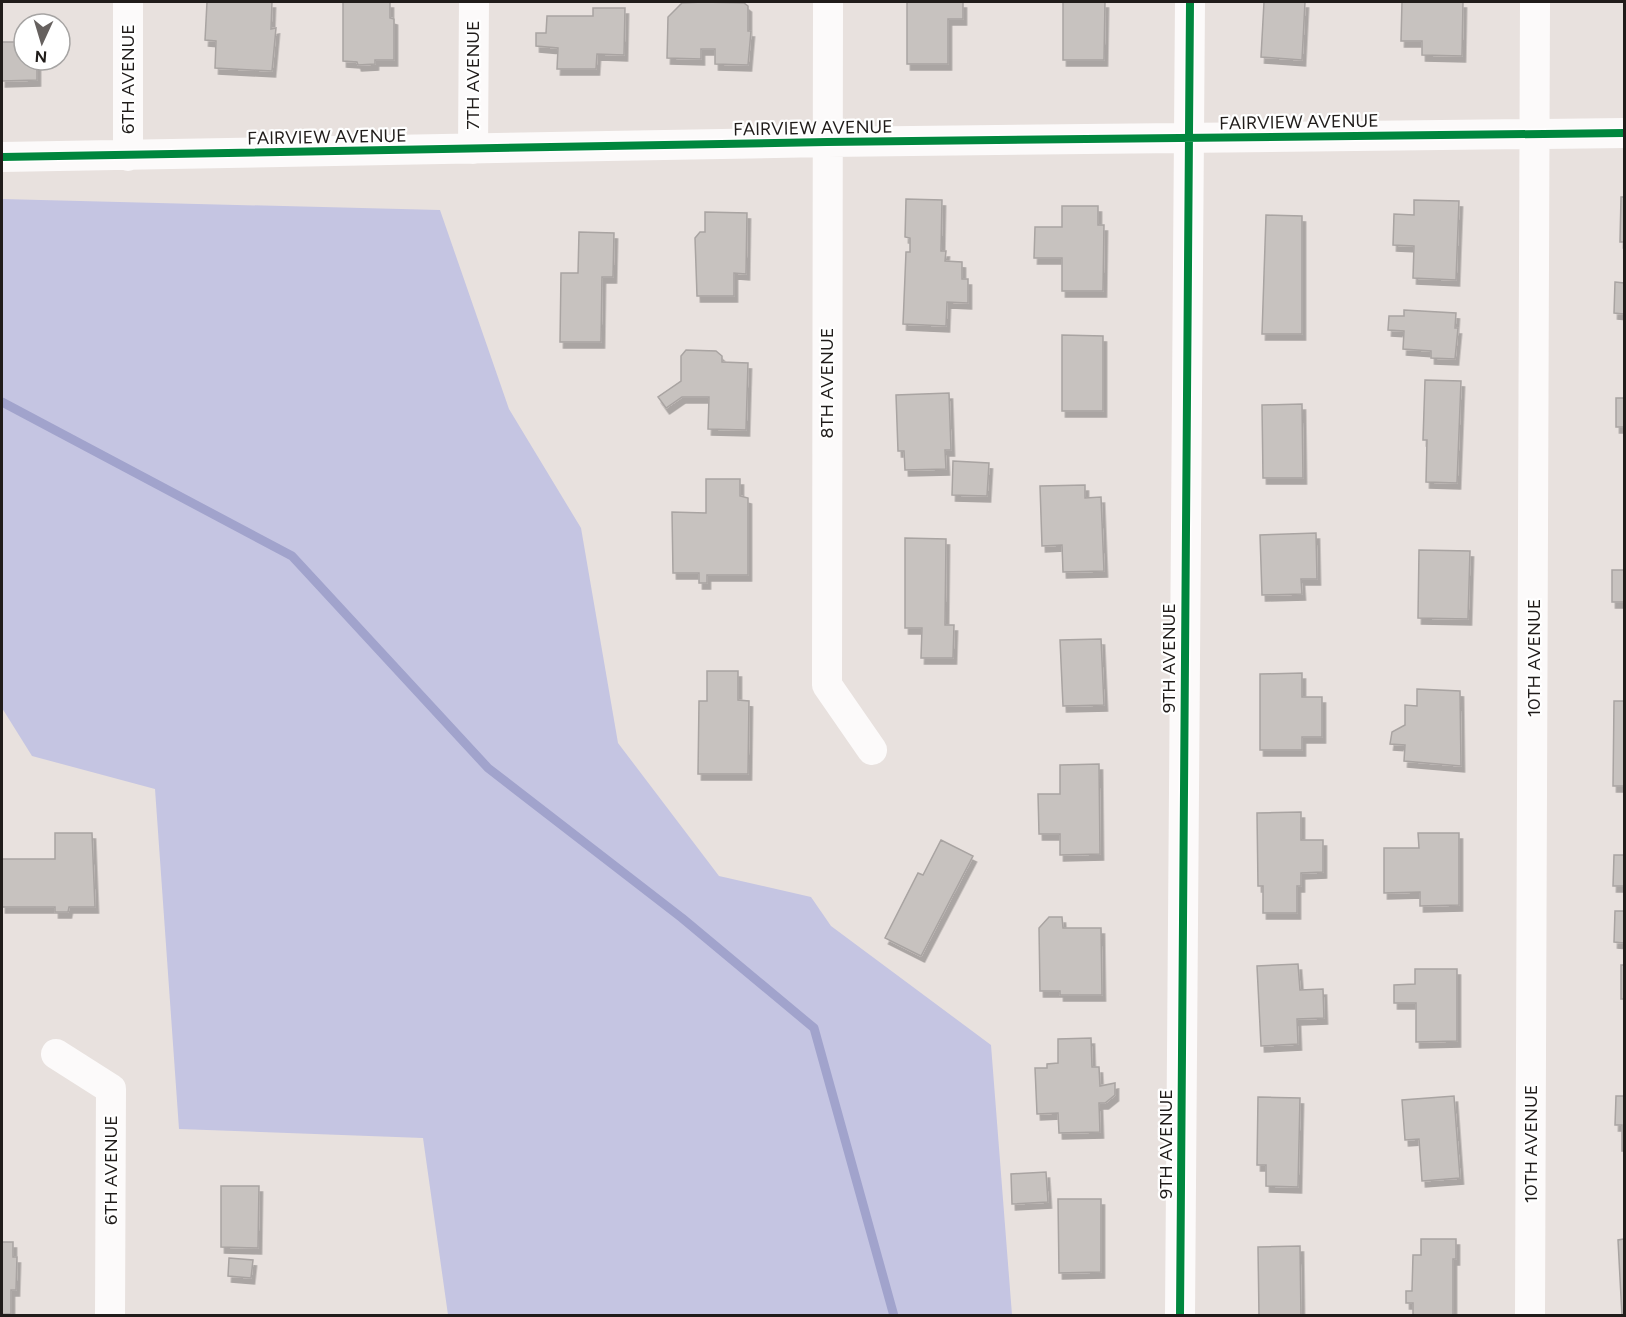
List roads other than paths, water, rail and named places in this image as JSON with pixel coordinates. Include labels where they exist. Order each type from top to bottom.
[{"type":"street","name":"6TH AVENUE","points":[[128,2],[128,156]]},
{"type":"street","name":"7TH AVENUE","points":[[473,149],[474,2]]},
{"type":"street","name":"8TH AVENUE","points":[[828,2],[827,685],[872,750]]},
{"type":"street","name":"9TH AVENUE","points":[[1180,1316],[1190,2]]},
{"type":"street","name":"10TH AVENUE","points":[[1530,1316],[1536,2]]},
{"type":"street","name":"FAIRVIEW AVENUE","points":[[2,157],[827,142],[1624,133]]},
{"type":"street","name":"6TH AVENUE","points":[[56,1054],[111,1089],[110,1316]]},
{"type":"waterway","points":[[2,402],[292,556],[488,768],[682,918],[814,1028],[894,1316]]}]
